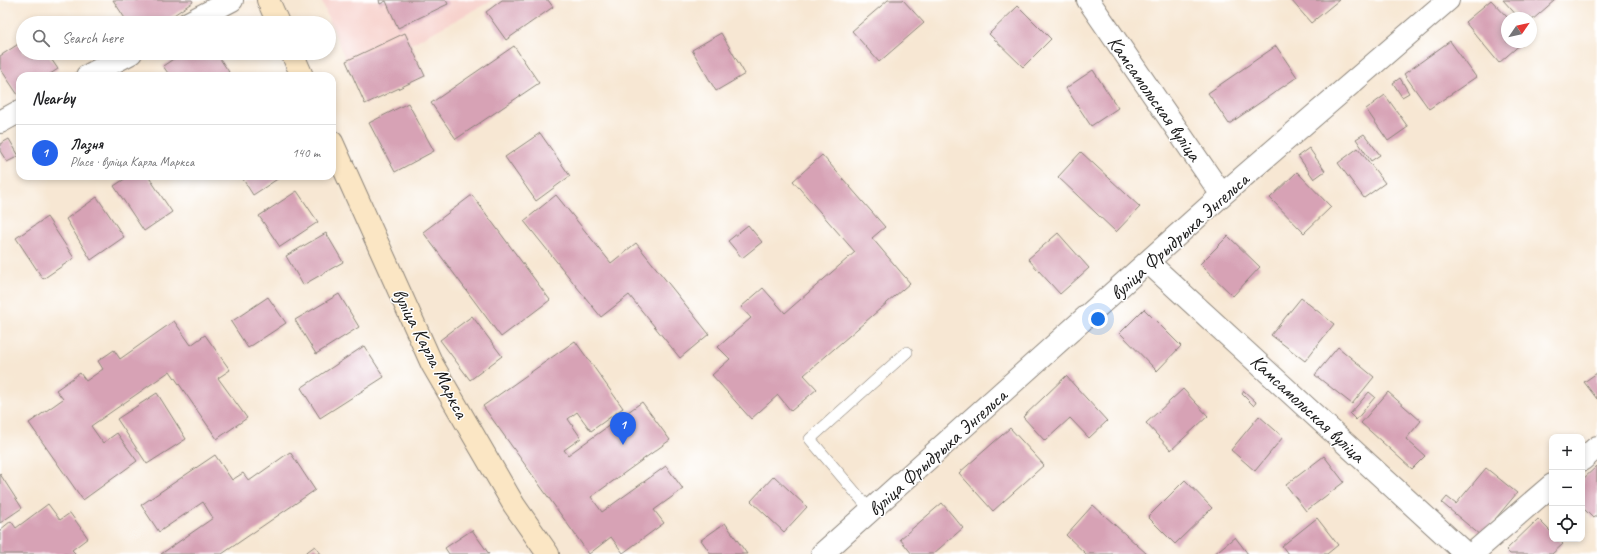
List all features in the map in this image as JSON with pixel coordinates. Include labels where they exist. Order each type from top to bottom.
[{"type":"main road","points":[[268,0],[275,16]]},
{"type":"main road","points":[[295,60],[300,72]]},
{"type":"main road","name":"вуліца Карла Маркса","points":[[336,151],[432,364],[514,505],[548,554]]},
{"type":"street","points":[[201,16],[232,0]]},
{"type":"street","name":"Камсамольская вуліца","points":[[1088,0],[1222,196]]},
{"type":"street","name":"вуліца Фрыдрыха Энгельса","points":[[822,554],[1222,196],[1448,0]]},
{"type":"street","points":[[95,72],[118,60]]},
{"type":"street","points":[[0,122],[16,113]]},
{"type":"street","name":"Камсамольская вуліца","points":[[1149,262],[1466,554]]},
{"type":"street","points":[[1585,457],[1597,447]]},
{"type":"street","points":[[1472,554],[1549,488]]},
{"type":"lane","points":[[871,511],[810,439],[906,352]]},
{"type":"shaded area","points":[[321,0],[493,0],[411,44],[405,33],[346,61],[336,37],[336,16],[328,16]]},
{"type":"building","points":[[113,0],[192,0],[193,2],[172,16],[123,16]]},
{"type":"building","points":[[379,0],[446,0],[448,4],[398,28],[386,1],[380,4]]},
{"type":"building","points":[[502,0],[548,0],[553,7],[506,40],[486,12]]},
{"type":"building","points":[[888,0],[903,0],[924,23],[879,62],[852,31]]},
{"type":"building","points":[[1291,0],[1339,0],[1311,23]]},
{"type":"building","points":[[1491,0],[1502,12],[1501,12],[1501,48],[1516,48],[1499,63],[1465,22]]},
{"type":"building","points":[[1503,0],[1555,0],[1537,16],[1537,12],[1514,12]]},
{"type":"building","points":[[1018,6],[1051,39],[1023,67],[989,34]]},
{"type":"building","points":[[405,33],[425,76],[365,104],[346,61]]},
{"type":"building","points":[[721,33],[745,74],[716,91],[692,50]]},
{"type":"building","points":[[1450,41],[1476,77],[1429,109],[1404,74]]},
{"type":"building","points":[[16,46],[16,60],[52,60],[58,69],[53,72],[16,72],[16,92],[0,68],[0,56]]},
{"type":"building","points":[[514,46],[539,83],[456,139],[431,103]]},
{"type":"building","points":[[1276,46],[1297,77],[1229,124],[1208,93]]},
{"type":"building","points":[[172,60],[221,60],[229,72],[167,72],[163,66]]},
{"type":"building","points":[[1093,70],[1118,108],[1091,126],[1066,88]]},
{"type":"building","points":[[1400,78],[1409,93],[1402,97],[1393,83]]},
{"type":"building","points":[[1385,95],[1408,127],[1388,141],[1366,109]]},
{"type":"building","points":[[408,103],[434,151],[395,172],[369,123]]},
{"type":"building","points":[[540,133],[570,176],[536,201],[505,157]]},
{"type":"building","points":[[1364,134],[1380,155],[1371,161],[1356,139]]},
{"type":"building","points":[[9,139],[16,151],[16,158],[7,162],[0,151],[0,144]]},
{"type":"building","points":[[1309,148],[1325,171],[1314,179],[1298,156]]},
{"type":"building","points":[[1358,148],[1385,183],[1364,198],[1338,163]]},
{"type":"building","points":[[1081,152],[1140,207],[1116,232],[1058,177]]},
{"type":"building","points":[[822,155],[885,227],[872,238],[910,283],[804,375],[817,389],[791,411],[778,395],[751,419],[712,375],[730,359],[718,347],[751,318],[741,307],[763,288],[785,313],[855,252],[793,181]]},
{"type":"building","points":[[1297,172],[1331,207],[1304,233],[1270,198]]},
{"type":"building","points":[[123,180],[151,180],[172,212],[144,231],[114,186]]},
{"type":"building","points":[[244,180],[276,180],[253,195]]},
{"type":"building","points":[[297,191],[318,222],[280,247],[259,216]]},
{"type":"building","points":[[472,195],[550,300],[501,337],[423,232]]},
{"type":"building","points":[[556,195],[611,263],[636,243],[709,334],[680,358],[629,295],[601,317],[524,221]]},
{"type":"building","points":[[97,197],[124,237],[91,260],[66,219]]},
{"type":"building","points":[[47,217],[74,258],[43,279],[16,238]]},
{"type":"building","points":[[748,225],[762,242],[742,258],[728,241]]},
{"type":"building","points":[[326,233],[343,262],[303,285],[286,256]]},
{"type":"building","points":[[1058,233],[1089,268],[1060,294],[1028,259]]},
{"type":"building","points":[[1228,236],[1260,267],[1233,296],[1200,264]]},
{"type":"building","points":[[339,294],[359,327],[316,354],[295,320]]},
{"type":"building","points":[[268,297],[286,323],[248,348],[231,322]]},
{"type":"building","points":[[1301,298],[1334,324],[1305,361],[1271,335]]},
{"type":"building","points":[[1144,309],[1181,346],[1157,371],[1120,333]]},
{"type":"building","points":[[472,316],[502,356],[470,380],[440,340]]},
{"type":"building","points":[[174,321],[191,345],[205,335],[230,370],[218,378],[247,418],[217,439],[170,371],[91,426],[103,443],[117,433],[137,461],[83,500],[29,423],[63,399],[56,390],[80,373],[86,381],[103,369],[98,361],[114,350],[120,359]]},
{"type":"building","points":[[575,341],[623,408],[591,431],[577,412],[568,419],[581,438],[564,450],[568,455],[642,402],[670,440],[591,497],[602,512],[666,466],[683,489],[654,510],[664,523],[623,553],[611,537],[589,554],[483,406]]},
{"type":"building","points":[[364,346],[384,377],[320,418],[301,388]]},
{"type":"building","points":[[1338,347],[1374,377],[1352,404],[1315,375]]},
{"type":"building","points":[[1597,373],[1597,399],[1584,382]]},
{"type":"building","points":[[1066,376],[1107,421],[1089,438],[1070,418],[1045,441],[1023,417]]},
{"type":"building","points":[[1183,389],[1208,416],[1171,450],[1146,423]]},
{"type":"building","points":[[1244,391],[1256,402],[1254,406],[1242,394]]},
{"type":"building","points":[[1369,392],[1375,397],[1356,420],[1350,414]]},
{"type":"building","points":[[1388,392],[1421,421],[1406,439],[1425,456],[1412,469],[1361,423]]},
{"type":"building","points":[[157,393],[186,439],[147,464],[117,419]]},
{"type":"building","points":[[1259,416],[1283,437],[1255,471],[1231,450]]},
{"type":"building","points":[[1010,428],[1044,465],[993,511],[959,473]]},
{"type":"building","points":[[290,452],[315,490],[222,554],[161,554],[213,518],[203,502],[159,532],[141,505],[215,455],[232,480],[243,473],[249,481]]},
{"type":"building","points":[[1324,456],[1344,482],[1306,511],[1286,485]]},
{"type":"building","points":[[1597,466],[1597,515],[1593,518],[1585,510],[1585,477]]},
{"type":"building","points":[[1486,468],[1517,493],[1481,536],[1442,503],[1447,497],[1456,504]]},
{"type":"building","points":[[0,474],[22,508],[0,523]]},
{"type":"building","points":[[774,476],[807,507],[784,532],[751,501]]},
{"type":"building","points":[[1185,480],[1212,508],[1175,544],[1148,517]]},
{"type":"building","points":[[942,503],[963,528],[933,554],[912,554],[900,539]]},
{"type":"building","points":[[48,504],[60,520],[70,513],[88,538],[72,550],[76,554],[0,554],[0,530],[11,521],[16,528]]},
{"type":"building","points":[[1093,505],[1147,554],[1086,554],[1066,535]]},
{"type":"building","points":[[1317,518],[1338,545],[1327,554],[1288,554],[1282,546]]},
{"type":"building","points":[[1538,519],[1549,530],[1549,542],[1561,542],[1563,544],[1552,554],[1510,554],[1506,550]]},
{"type":"building","points":[[725,523],[747,554],[711,554],[701,540]]},
{"type":"building","points":[[472,530],[489,554],[449,554],[445,548]]},
{"type":"building","points":[[1235,537],[1248,554],[1214,554]]},
{"type":"building","points":[[315,546],[321,554],[304,554]]},
{"type":"place","name":"Лазня","points":[[623,445]]}]
